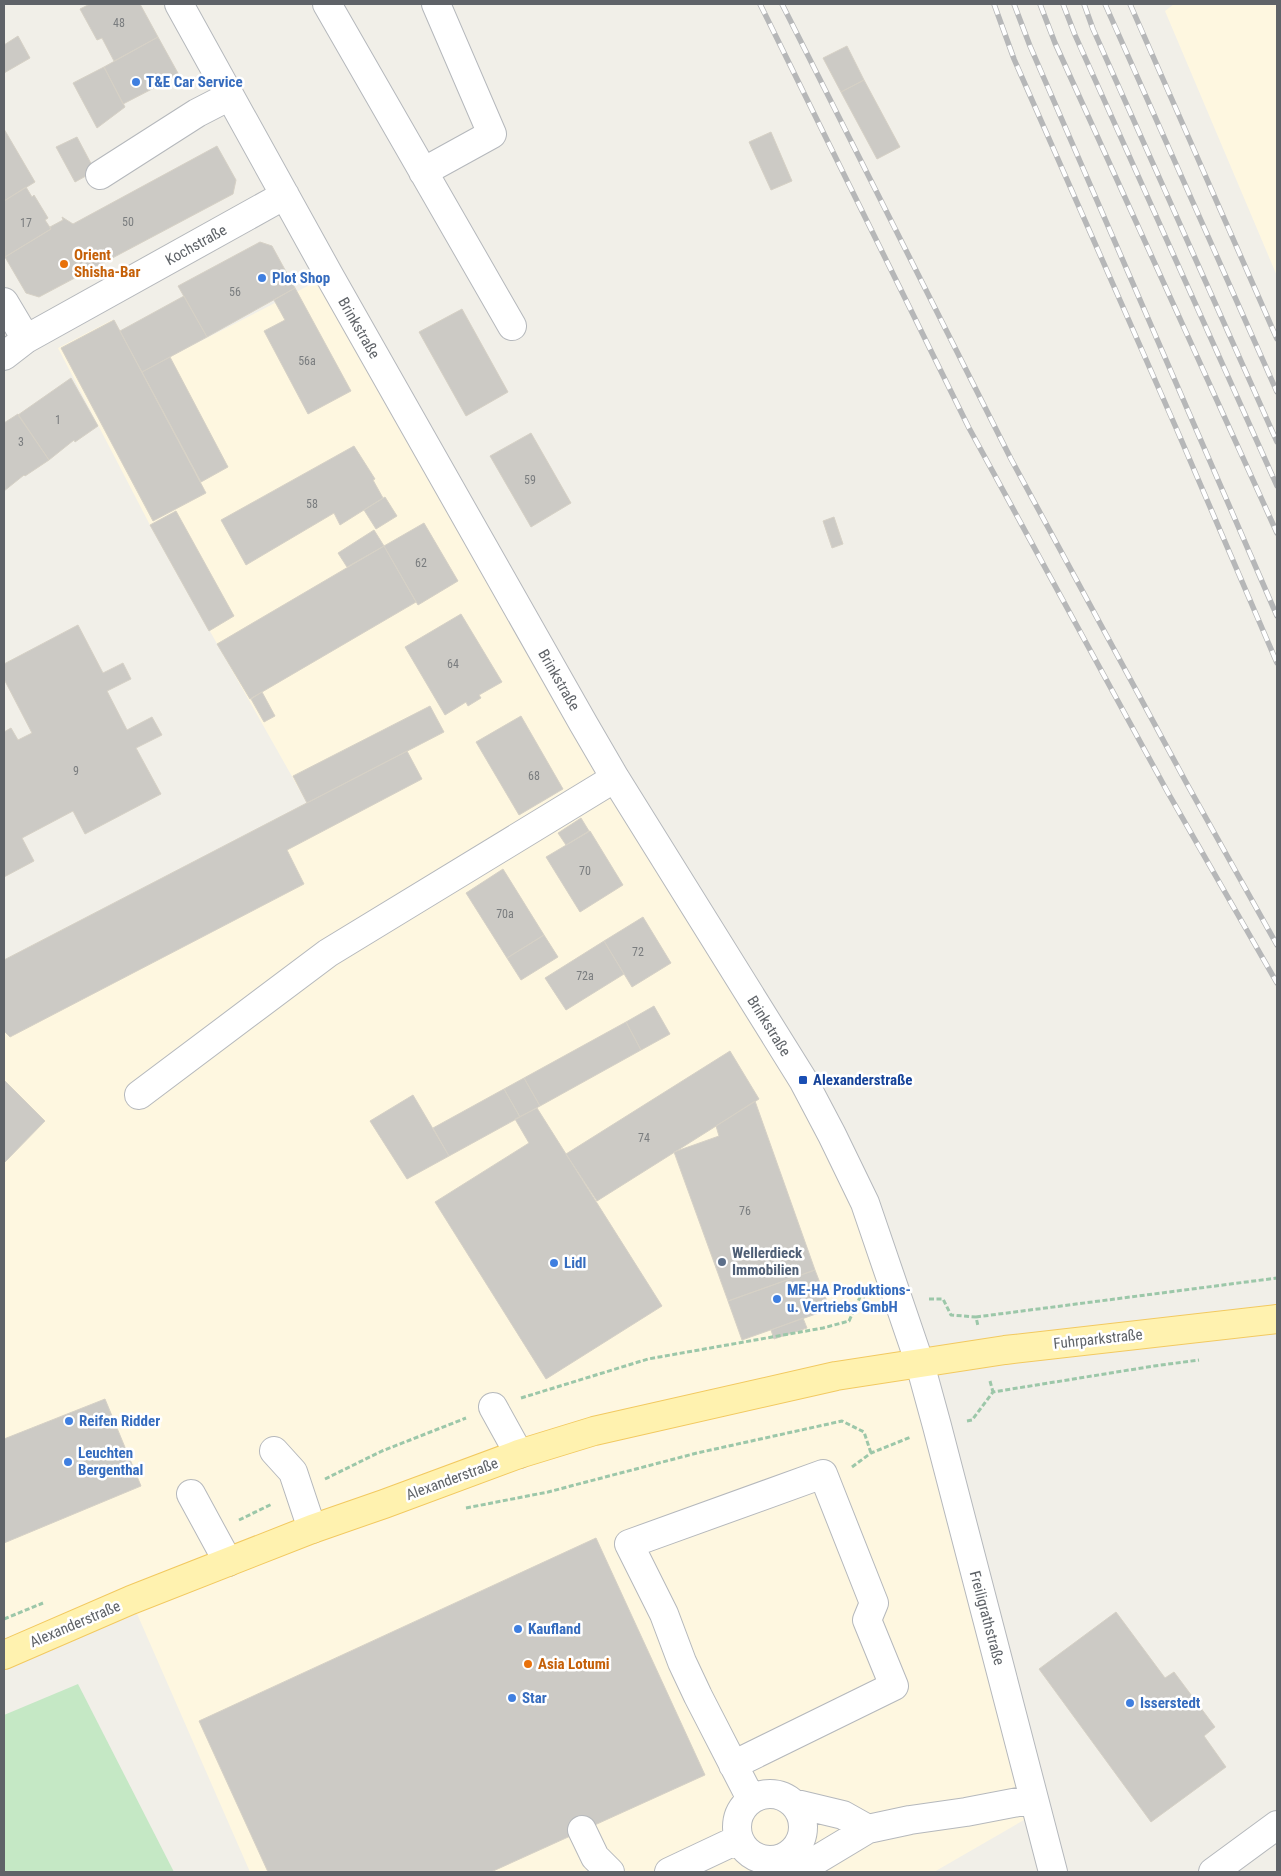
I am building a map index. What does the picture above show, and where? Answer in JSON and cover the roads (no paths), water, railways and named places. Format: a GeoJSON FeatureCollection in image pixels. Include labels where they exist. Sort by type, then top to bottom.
{"type":"FeatureCollection","features":[{"type":"Feature","properties":{"kind":"main road","name":"Fuhrparkstraße"},"geometry":{"type":"LineString","coordinates":[[920,1364],[1005,1350],[1277,1319]]}},
{"type":"Feature","properties":{"kind":"main road","name":"Alexanderstraße"},"geometry":{"type":"LineString","coordinates":[[4,1655],[131,1600],[312,1529],[519,1454],[594,1431],[836,1376],[920,1364]]}},
{"type":"Feature","properties":{"kind":"street","name":"Brinkstraße"},"geometry":{"type":"LineString","coordinates":[[179,4],[615,778],[803,1080],[865,1204],[920,1364]]}},
{"type":"Feature","properties":{"kind":"street"},"geometry":{"type":"LineString","coordinates":[[327,4],[512,326]]}},
{"type":"Feature","properties":{"kind":"street"},"geometry":{"type":"LineString","coordinates":[[424,172],[492,134],[436,4]]}},
{"type":"Feature","properties":{"kind":"street"},"geometry":{"type":"LineString","coordinates":[[100,175],[197,112],[230,96]]}},
{"type":"Feature","properties":{"kind":"street","name":"Kochstraße"},"geometry":{"type":"LineString","coordinates":[[4,356],[26,340],[285,195]]}},
{"type":"Feature","properties":{"kind":"street"},"geometry":{"type":"LineString","coordinates":[[4,302],[26,340]]}},
{"type":"Feature","properties":{"kind":"street"},"geometry":{"type":"LineString","coordinates":[[139,1095],[328,953],[615,778]]}},
{"type":"Feature","properties":{"kind":"street","name":"Freiligrathstraße"},"geometry":{"type":"LineString","coordinates":[[920,1364],[1053,1872]]}},
{"type":"Feature","properties":{"kind":"street"},"geometry":{"type":"LineString","coordinates":[[493,1407],[519,1454]]}},
{"type":"Feature","properties":{"kind":"street"},"geometry":{"type":"LineString","coordinates":[[274,1452],[292,1472],[312,1529]]}},
{"type":"Feature","properties":{"kind":"street"},"geometry":{"type":"LineString","coordinates":[[733,1766],[894,1686],[866,1620],[874,1603],[823,1474],[629,1544],[664,1614],[682,1662],[733,1766],[751,1800]]}},
{"type":"Feature","properties":{"kind":"street"},"geometry":{"type":"LineString","coordinates":[[191,1494],[228,1562]]}},
{"type":"Feature","properties":{"kind":"street"},"geometry":{"type":"LineString","coordinates":[[797,1863],[798,1844],[802,1834],[803,1823],[800,1812],[784,1796],[762,1795],[751,1800],[743,1807],[738,1818],[737,1829],[739,1838],[758,1865],[782,1857],[797,1863],[868,1829],[1034,1799]]}},
{"type":"Feature","properties":{"kind":"street"},"geometry":{"type":"LineString","coordinates":[[793,1803],[843,1815],[868,1829]]}},
{"type":"Feature","properties":{"kind":"street"},"geometry":{"type":"LineString","coordinates":[[1213,1872],[1277,1825]]}},
{"type":"Feature","properties":{"kind":"street"},"geometry":{"type":"LineString","coordinates":[[582,1830],[595,1857],[610,1872]]}},
{"type":"Feature","properties":{"kind":"street"},"geometry":{"type":"LineString","coordinates":[[669,1872],[739,1838]]}},
{"type":"Feature","properties":{"kind":"railway"},"geometry":{"type":"LineString","coordinates":[[760,4],[969,428],[1167,791],[1277,983]]}},
{"type":"Feature","properties":{"kind":"railway"},"geometry":{"type":"LineString","coordinates":[[782,4],[1011,459],[1187,784],[1277,945]]}},
{"type":"Feature","properties":{"kind":"railway"},"geometry":{"type":"LineString","coordinates":[[994,4],[1014,59],[1277,663]]}},
{"type":"Feature","properties":{"kind":"railway"},"geometry":{"type":"LineString","coordinates":[[1014,4],[1030,46],[1277,616]]}},
{"type":"Feature","properties":{"kind":"railway"},"geometry":{"type":"LineString","coordinates":[[1040,4],[1055,43],[1277,533]]}},
{"type":"Feature","properties":{"kind":"railway"},"geometry":{"type":"LineString","coordinates":[[1063,4],[1075,35],[1277,486]]}},
{"type":"Feature","properties":{"kind":"railway"},"geometry":{"type":"LineString","coordinates":[[1084,4],[1093,29],[1277,442]]}},
{"type":"Feature","properties":{"kind":"railway"},"geometry":{"type":"LineString","coordinates":[[1105,4],[1277,392]]}},
{"type":"Feature","properties":{"kind":"railway"},"geometry":{"type":"LineString","coordinates":[[1130,4],[1277,339]]}},
{"type":"Feature","properties":{"kind":"place","name":"T&E Car Service"},"geometry":{"type":"Point","coordinates":[136,82]}},
{"type":"Feature","properties":{"kind":"place","name":"Orient Shisha-Bar"},"geometry":{"type":"Point","coordinates":[64,264]}},
{"type":"Feature","properties":{"kind":"place","name":"Plot Shop"},"geometry":{"type":"Point","coordinates":[262,278]}},
{"type":"Feature","properties":{"kind":"place","name":"Alexanderstraße"},"geometry":{"type":"Point","coordinates":[803,1080]}},
{"type":"Feature","properties":{"kind":"place","name":"Wellerdieck Immobilien"},"geometry":{"type":"Point","coordinates":[722,1262]}},
{"type":"Feature","properties":{"kind":"place","name":"Lidl"},"geometry":{"type":"Point","coordinates":[554,1263]}},
{"type":"Feature","properties":{"kind":"place","name":"ME-HA Produktions- u. Vertriebs GmbH"},"geometry":{"type":"Point","coordinates":[777,1299]}},
{"type":"Feature","properties":{"kind":"place","name":"Reifen Ridder"},"geometry":{"type":"Point","coordinates":[69,1421]}},
{"type":"Feature","properties":{"kind":"place","name":"Leuchten Bergenthal"},"geometry":{"type":"Point","coordinates":[68,1462]}},
{"type":"Feature","properties":{"kind":"place","name":"Kaufland"},"geometry":{"type":"Point","coordinates":[518,1629]}},
{"type":"Feature","properties":{"kind":"place","name":"Asia Lotumi"},"geometry":{"type":"Point","coordinates":[528,1664]}},
{"type":"Feature","properties":{"kind":"place","name":"Star"},"geometry":{"type":"Point","coordinates":[512,1698]}},
{"type":"Feature","properties":{"kind":"place","name":"Isserstedt"},"geometry":{"type":"Point","coordinates":[1130,1703]}}]}
